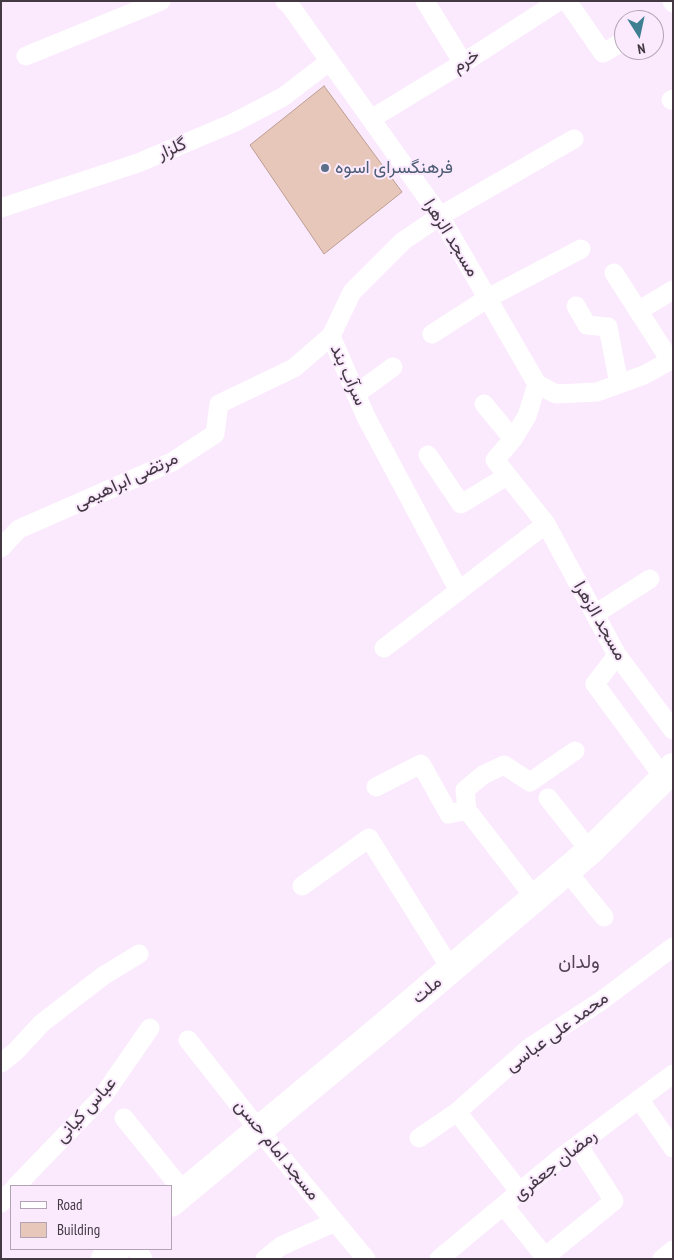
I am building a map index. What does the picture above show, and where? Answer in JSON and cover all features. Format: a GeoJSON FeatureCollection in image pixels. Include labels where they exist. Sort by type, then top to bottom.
{"type":"FeatureCollection","features":[{"type":"Feature","properties":{"kind":"street"},"geometry":{"type":"LineString","coordinates":[[26,56],[153,6],[161,1]]}},
{"type":"Feature","properties":{"kind":"street","name":"مسجد الزهرا"},"geometry":{"type":"LineString","coordinates":[[285,1],[440,216],[537,384],[527,416],[513,439],[494,460],[546,524],[617,655],[673,730]]}},
{"type":"Feature","properties":{"kind":"street"},"geometry":{"type":"LineString","coordinates":[[425,1],[463,63]]}},
{"type":"Feature","properties":{"kind":"street","name":"خرم"},"geometry":{"type":"LineString","coordinates":[[371,119],[559,1]]}},
{"type":"Feature","properties":{"kind":"street"},"geometry":{"type":"LineString","coordinates":[[567,1],[603,53],[614,46]]}},
{"type":"Feature","properties":{"kind":"street","name":"گلزار"},"geometry":{"type":"LineString","coordinates":[[1,208],[138,163],[233,123],[283,97],[330,61]]}},
{"type":"Feature","properties":{"kind":"street","name":"سرآب بند"},"geometry":{"type":"LineString","coordinates":[[459,591],[366,416],[331,336],[352,292],[403,241],[440,216],[574,139]]}},
{"type":"Feature","properties":{"kind":"street"},"geometry":{"type":"LineString","coordinates":[[432,334],[488,298],[581,249]]}},
{"type":"Feature","properties":{"kind":"street"},"geometry":{"type":"LineString","coordinates":[[537,384],[556,394],[596,392],[644,375],[672,359],[614,273]]}},
{"type":"Feature","properties":{"kind":"street"},"geometry":{"type":"LineString","coordinates":[[638,310],[673,290]]}},
{"type":"Feature","properties":{"kind":"street"},"geometry":{"type":"LineString","coordinates":[[576,306],[587,325],[608,327],[619,384]]}},
{"type":"Feature","properties":{"kind":"street","name":"مرتضی ابراهیمی"},"geometry":{"type":"LineString","coordinates":[[1,548],[19,529],[172,462],[215,434],[219,404],[294,368],[331,336]]}},
{"type":"Feature","properties":{"kind":"street"},"geometry":{"type":"LineString","coordinates":[[356,394],[392,368]]}},
{"type":"Feature","properties":{"kind":"street"},"geometry":{"type":"LineString","coordinates":[[484,404],[513,439]]}},
{"type":"Feature","properties":{"kind":"street"},"geometry":{"type":"LineString","coordinates":[[428,455],[461,504],[508,476]]}},
{"type":"Feature","properties":{"kind":"street"},"geometry":{"type":"LineString","coordinates":[[384,648],[546,524]]}},
{"type":"Feature","properties":{"kind":"street"},"geometry":{"type":"LineString","coordinates":[[595,614],[650,579]]}},
{"type":"Feature","properties":{"kind":"street"},"geometry":{"type":"LineString","coordinates":[[617,655],[595,684],[668,772]]}},
{"type":"Feature","properties":{"kind":"street"},"geometry":{"type":"LineString","coordinates":[[535,898],[467,810],[465,790],[484,775],[504,765],[530,782],[574,751]]}},
{"type":"Feature","properties":{"kind":"street"},"geometry":{"type":"LineString","coordinates":[[376,787],[421,764],[449,814],[467,810]]}},
{"type":"Feature","properties":{"kind":"street","name":"ملت"},"geometry":{"type":"LineString","coordinates":[[178,1198],[567,871],[590,851],[668,772]]}},
{"type":"Feature","properties":{"kind":"street"},"geometry":{"type":"LineString","coordinates":[[548,798],[590,851]]}},
{"type":"Feature","properties":{"kind":"street"},"geometry":{"type":"LineString","coordinates":[[302,886],[370,838],[451,969]]}},
{"type":"Feature","properties":{"kind":"street"},"geometry":{"type":"LineString","coordinates":[[567,871],[604,917]]}},
{"type":"Feature","properties":{"kind":"street","name":"محمد علی عباسی"},"geometry":{"type":"LineString","coordinates":[[419,1138],[456,1112],[529,1048],[601,1001],[673,947]]}},
{"type":"Feature","properties":{"kind":"street"},"geometry":{"type":"LineString","coordinates":[[1,1064],[42,1023],[103,976],[139,954]]}},
{"type":"Feature","properties":{"kind":"street","name":"عباس کیانی"},"geometry":{"type":"LineString","coordinates":[[17,1185],[103,1096],[150,1028]]}},
{"type":"Feature","properties":{"kind":"street","name":"مسجد امام حسن"},"geometry":{"type":"LineString","coordinates":[[188,1040],[366,1259]]}},
{"type":"Feature","properties":{"kind":"street","name":"رمضان جعفری"},"geometry":{"type":"LineString","coordinates":[[439,1259],[578,1144],[673,1074]]}},
{"type":"Feature","properties":{"kind":"street"},"geometry":{"type":"LineString","coordinates":[[639,1099],[673,1148]]}},
{"type":"Feature","properties":{"kind":"street"},"geometry":{"type":"LineString","coordinates":[[456,1112],[520,1192]]}},
{"type":"Feature","properties":{"kind":"street"},"geometry":{"type":"LineString","coordinates":[[124,1118],[169,1185]]}},
{"type":"Feature","properties":{"kind":"street"},"geometry":{"type":"LineString","coordinates":[[504,1206],[545,1258],[614,1201],[578,1144]]}},
{"type":"Feature","properties":{"kind":"street"},"geometry":{"type":"LineString","coordinates":[[1,1203],[10,1193]]}},
{"type":"Feature","properties":{"kind":"street"},"geometry":{"type":"LineString","coordinates":[[265,1259],[281,1246],[335,1222]]}},
{"type":"Feature","properties":{"kind":"street"},"geometry":{"type":"LineString","coordinates":[[104,1259],[116,1250]]}},
{"type":"Feature","properties":{"kind":"street"},"geometry":{"type":"LineString","coordinates":[[662,1259],[673,1250]]}},
{"type":"Feature","properties":{"kind":"building","name":"فرهنگسرای اسوه"},"geometry":{"type":"Polygon","coordinates":[[[324,86],[402,192],[324,254],[250,145],[324,86]]]}},
{"type":"Feature","properties":{"kind":"place","name":"فرهنگسرای اسوه"},"geometry":{"type":"Point","coordinates":[325,168]}},
{"type":"Feature","properties":{"kind":"district","name":"ولدان"},"geometry":{"type":"Point","coordinates":[579,963]}}]}
